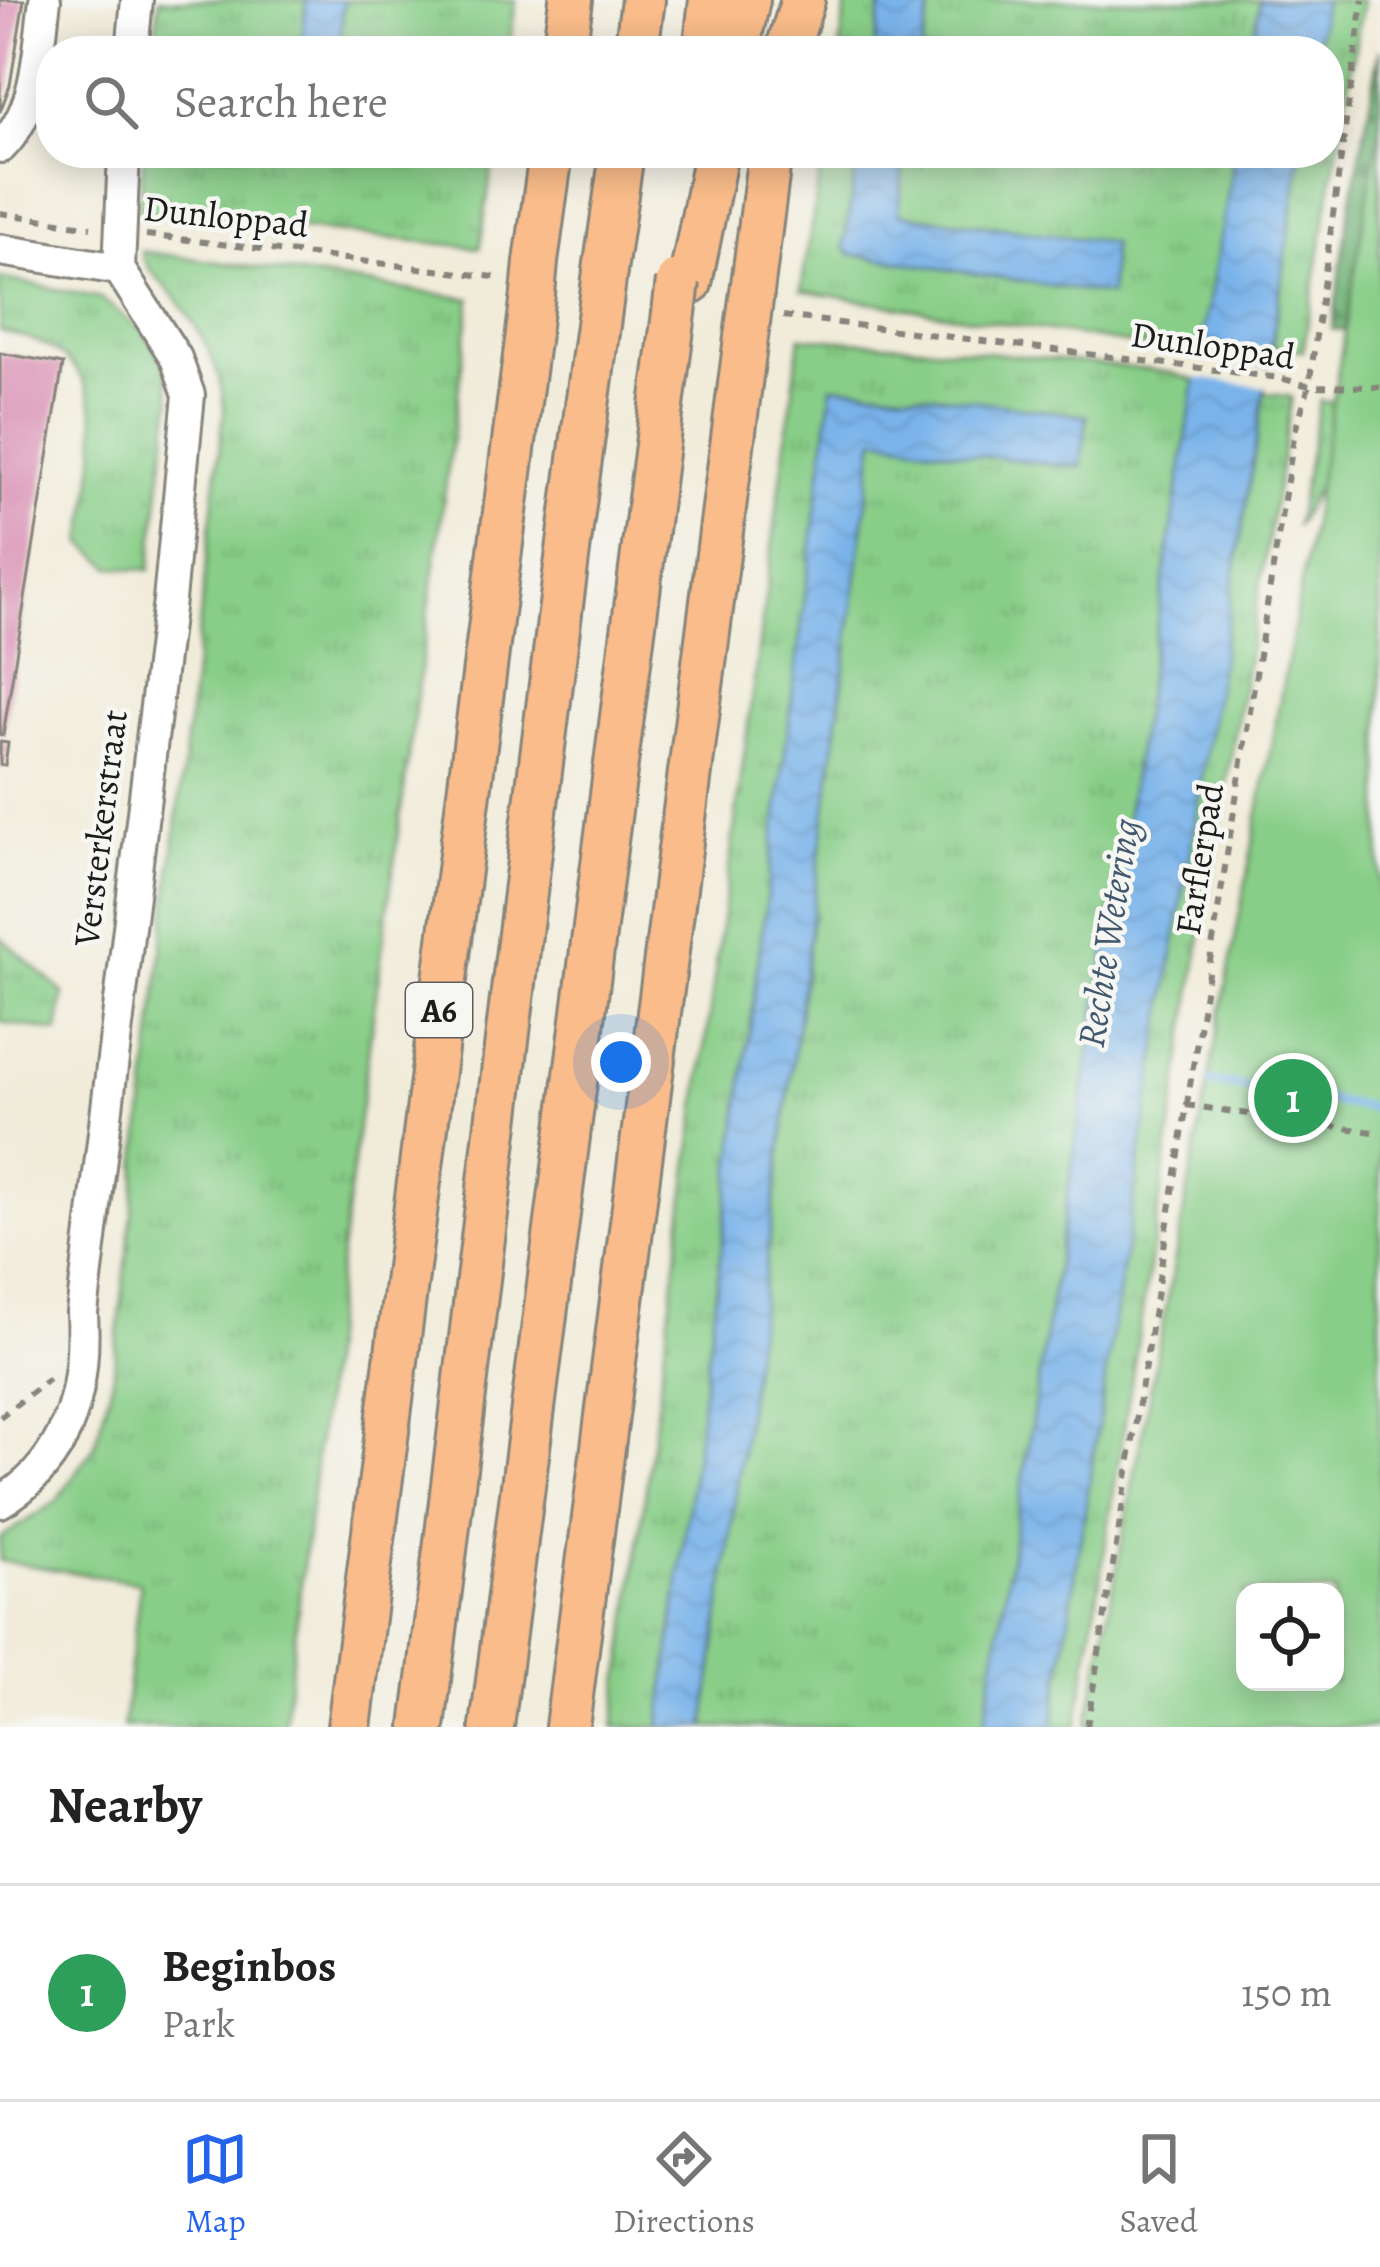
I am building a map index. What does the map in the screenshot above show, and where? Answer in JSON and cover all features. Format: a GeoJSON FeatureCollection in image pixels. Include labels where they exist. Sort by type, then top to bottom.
{"type":"FeatureCollection","features":[{"type":"Feature","properties":{"kind":"highway"},"geometry":{"type":"LineString","coordinates":[[565,36],[568,0]]}},
{"type":"Feature","properties":{"kind":"highway"},"geometry":{"type":"LineString","coordinates":[[638,36],[643,0]]}},
{"type":"Feature","properties":{"kind":"highway"},"geometry":{"type":"LineString","coordinates":[[707,36],[711,0]]}},
{"type":"Feature","properties":{"kind":"highway"},"geometry":{"type":"LineString","coordinates":[[740,36],[748,0]]}},
{"type":"Feature","properties":{"kind":"highway"},"geometry":{"type":"LineString","coordinates":[[785,36],[789,0]]}},
{"type":"Feature","properties":{"kind":"highway"},"geometry":{"type":"LineString","coordinates":[[790,36],[803,0]]}},
{"type":"Feature","properties":{"kind":"highway","name":"A6"},"geometry":{"type":"LineString","coordinates":[[349,1727],[548,168]]}},
{"type":"Feature","properties":{"kind":"highway","name":"A6"},"geometry":{"type":"LineString","coordinates":[[423,1727],[500,1121],[545,711],[620,168]]}},
{"type":"Feature","properties":{"kind":"highway"},"geometry":{"type":"LineString","coordinates":[[492,1727],[681,298],[692,168]]}},
{"type":"Feature","properties":{"kind":"highway"},"geometry":{"type":"LineString","coordinates":[[681,298],[712,168]]}},
{"type":"Feature","properties":{"kind":"highway"},"geometry":{"type":"LineString","coordinates":[[567,1727],[768,168]]}},
{"type":"Feature","properties":{"kind":"street"},"geometry":{"type":"LineString","coordinates":[[40,36],[45,0]]}},
{"type":"Feature","properties":{"kind":"street"},"geometry":{"type":"LineString","coordinates":[[134,36],[136,0]]}},
{"type":"Feature","properties":{"kind":"street"},"geometry":{"type":"LineString","coordinates":[[1,147],[29,105],[36,59]]}},
{"type":"Feature","properties":{"kind":"street"},"geometry":{"type":"LineString","coordinates":[[0,250],[119,269],[123,168]]}},
{"type":"Feature","properties":{"kind":"street","name":"Versterkerstraat"},"geometry":{"type":"LineString","coordinates":[[0,1502],[44,1464],[70,1422],[80,1390],[82,1313],[187,418],[184,375],[119,269]]}},
{"type":"Feature","properties":{"kind":"path","name":"Farflerpad"},"geometry":{"type":"LineString","coordinates":[[1344,140],[1364,0]]}},
{"type":"Feature","properties":{"kind":"path","name":"Farflerpad"},"geometry":{"type":"LineString","coordinates":[[1087,1727],[1295,431],[1309,386],[1340,168]]}},
{"type":"Feature","properties":{"kind":"path","name":"Dunloppad"},"geometry":{"type":"LineString","coordinates":[[0,213],[121,232],[325,254]]}},
{"type":"Feature","properties":{"kind":"path","name":"Dunloppad"},"geometry":{"type":"LineString","coordinates":[[1038,350],[1280,378],[1309,386],[1380,387]]}},
{"type":"Feature","properties":{"kind":"path"},"geometry":{"type":"LineString","coordinates":[[1186,1105],[1380,1133]]}},
{"type":"Feature","properties":{"kind":"green space"},"geometry":{"type":"Polygon","coordinates":[[[159,0],[306,0],[303,36],[155,36],[159,0]]]}},
{"type":"Feature","properties":{"kind":"green space"},"geometry":{"type":"Polygon","coordinates":[[[344,0],[516,0],[511,36],[340,36],[344,0]]]}},
{"type":"Feature","properties":{"kind":"green space"},"geometry":{"type":"Polygon","coordinates":[[[847,0],[882,0],[876,36],[841,36],[847,0]]]}},
{"type":"Feature","properties":{"kind":"green space"},"geometry":{"type":"Polygon","coordinates":[[[932,0],[1260,0],[1254,36],[924,36],[932,0]]]}},
{"type":"Feature","properties":{"kind":"green space"},"geometry":{"type":"Polygon","coordinates":[[[1324,0],[1363,0],[1344,111],[1344,36],[1318,36],[1324,0]]]}},
{"type":"Feature","properties":{"kind":"green space"},"geometry":{"type":"Polygon","coordinates":[[[1380,49],[1380,335],[1332,329],[1380,49]]]}},
{"type":"Feature","properties":{"kind":"green space"},"geometry":{"type":"Polygon","coordinates":[[[1380,126],[1380,1727],[1087,1727],[1298,603],[1380,126]]]}},
{"type":"Feature","properties":{"kind":"green space"},"geometry":{"type":"Polygon","coordinates":[[[143,168],[492,168],[480,248],[139,211],[143,168]]]}},
{"type":"Feature","properties":{"kind":"green space"},"geometry":{"type":"Polygon","coordinates":[[[821,168],[856,168],[844,246],[1109,295],[1112,243],[898,214],[903,168],[1232,168],[1200,355],[801,291],[821,168]]]}},
{"type":"Feature","properties":{"kind":"green space"},"geometry":{"type":"Polygon","coordinates":[[[1299,168],[1334,168],[1303,351],[1272,347],[1299,168]]]}},
{"type":"Feature","properties":{"kind":"green space"},"geometry":{"type":"Polygon","coordinates":[[[141,251],[471,299],[337,1281],[284,1727],[123,1727],[140,1583],[0,1561],[0,1538],[56,1502],[94,1447],[113,1378],[224,410],[219,379],[202,336],[141,251]]]}},
{"type":"Feature","properties":{"kind":"green space"},"geometry":{"type":"Polygon","coordinates":[[[0,278],[100,298],[143,331],[166,368],[171,400],[150,570],[111,567],[83,543],[96,440],[93,410],[84,383],[67,360],[40,343],[0,331],[0,278]]]}},
{"type":"Feature","properties":{"kind":"green space"},"geometry":{"type":"Polygon","coordinates":[[[800,337],[1170,372],[1195,381],[984,1727],[705,1727],[875,437],[966,454],[1080,467],[1087,417],[833,386],[660,1727],[614,1727],[800,337]]]}},
{"type":"Feature","properties":{"kind":"green space"},"geometry":{"type":"Polygon","coordinates":[[[1264,393],[1292,397],[1207,899],[1077,1727],[1053,1727],[1114,1313],[1264,393]]]}},
{"type":"Feature","properties":{"kind":"green space"},"geometry":{"type":"Polygon","coordinates":[[[1320,401],[1364,406],[1295,527],[1320,401]]]}},
{"type":"Feature","properties":{"kind":"green space"},"geometry":{"type":"Polygon","coordinates":[[[0,937],[64,993],[58,1032],[0,1022],[0,937]]]}},
{"type":"Feature","properties":{"kind":"water"},"geometry":{"type":"Polygon","coordinates":[[[306,0],[344,0],[340,36],[303,36],[306,0]]]}},
{"type":"Feature","properties":{"kind":"water"},"geometry":{"type":"Polygon","coordinates":[[[882,0],[932,0],[924,36],[876,36],[882,0]]]}},
{"type":"Feature","properties":{"kind":"water"},"geometry":{"type":"Polygon","coordinates":[[[1260,0],[1324,0],[1318,36],[1254,36],[1260,0]]]}},
{"type":"Feature","properties":{"kind":"water"},"geometry":{"type":"Polygon","coordinates":[[[856,168],[903,168],[899,214],[1112,243],[1110,295],[850,254],[844,247],[856,168]]]}},
{"type":"Feature","properties":{"kind":"water"},"geometry":{"type":"Polygon","coordinates":[[[1232,168],[1299,168],[1053,1727],[984,1727],[1232,168]]]}},
{"type":"Feature","properties":{"kind":"water"},"geometry":{"type":"Polygon","coordinates":[[[832,386],[1087,416],[1081,467],[875,438],[705,1727],[660,1727],[832,386]]]}},
{"type":"Feature","properties":{"kind":"pier"},"geometry":{"type":"Polygon","coordinates":[[[1194,357],[1275,368],[1271,388],[1189,377],[1194,357]]]}},
{"type":"Feature","properties":{"kind":"building"},"geometry":{"type":"Polygon","coordinates":[[[0,0],[24,0],[10,85],[0,112],[0,0]]]}},
{"type":"Feature","properties":{"kind":"building"},"geometry":{"type":"Polygon","coordinates":[[[0,353],[63,364],[3,735],[0,735],[0,353]]]}},
{"type":"Feature","properties":{"kind":"building"},"geometry":{"type":"Polygon","coordinates":[[[0,742],[8,743],[5,765],[0,765],[0,742]]]}},
{"type":"Feature","properties":{"kind":"waterway"},"geometry":{"type":"LineString","coordinates":[[1211,1082],[1380,1109]]}},
{"type":"Feature","properties":{"kind":"place","name":"Beginbos"},"geometry":{"type":"Point","coordinates":[1293,1098]}},
{"type":"Feature","properties":{"kind":"water label","name":"Rechte Wetering"},"geometry":{"type":"Point","coordinates":[1108,933]}}]}
